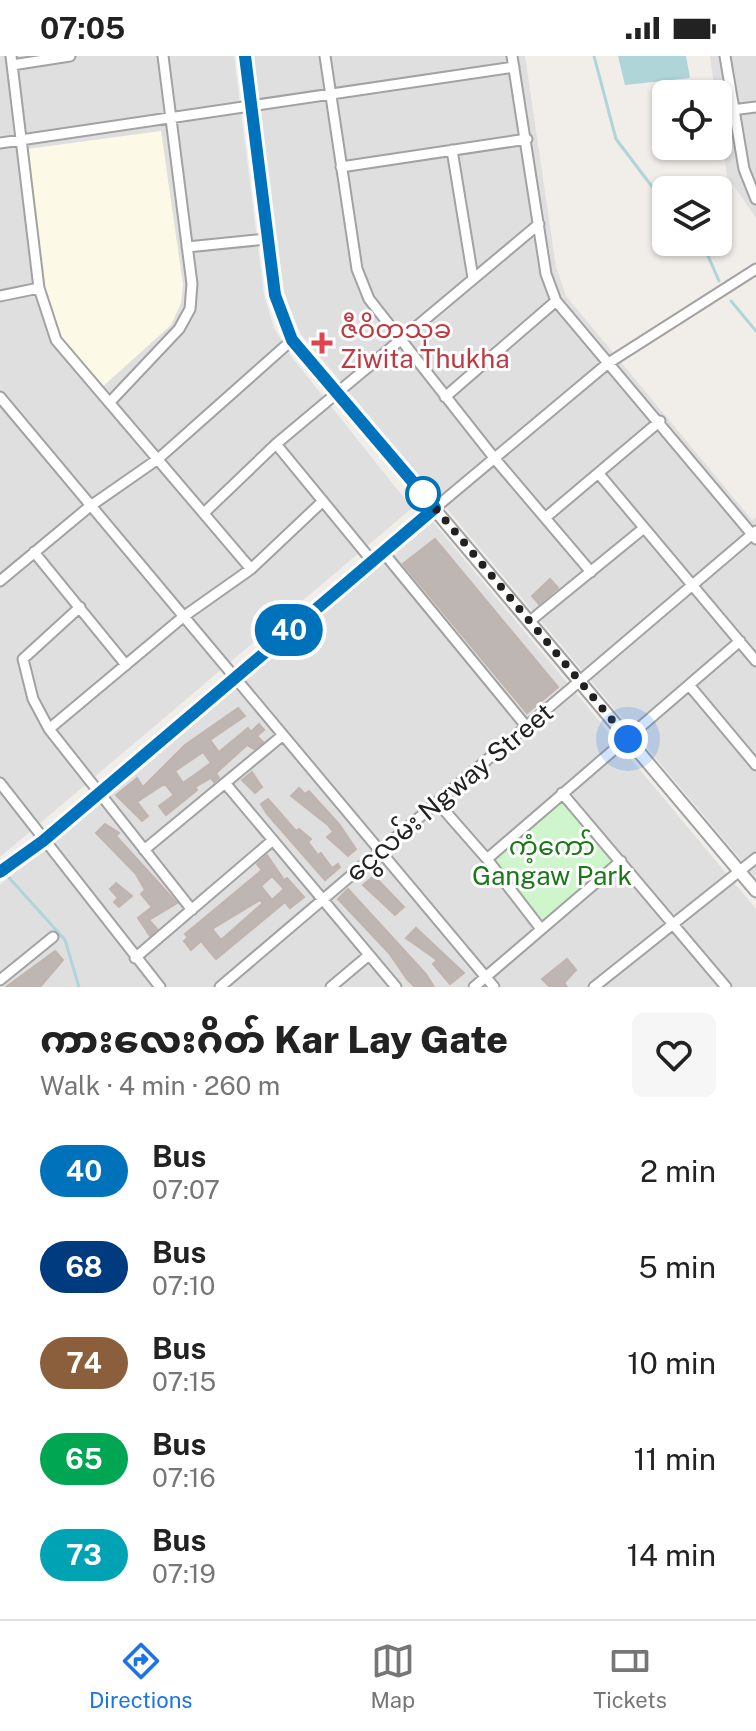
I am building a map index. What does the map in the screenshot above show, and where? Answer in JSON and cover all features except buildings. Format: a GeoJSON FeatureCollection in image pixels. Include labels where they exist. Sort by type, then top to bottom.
{"type":"FeatureCollection","features":[{"type":"Feature","properties":{"kind":"street"},"geometry":{"type":"LineString","coordinates":[[70,56],[11,60],[39,288],[56,340],[251,569]]}},
{"type":"Feature","properties":{"kind":"street"},"geometry":{"type":"LineString","coordinates":[[110,402],[179,329],[190,309],[187,247],[163,56]]}},
{"type":"Feature","properties":{"kind":"street"},"geometry":{"type":"LineString","coordinates":[[245,56],[275,295],[292,340],[756,891]]}},
{"type":"Feature","properties":{"kind":"street"},"geometry":{"type":"LineString","coordinates":[[325,56],[357,269],[369,299],[495,459],[591,572]]}},
{"type":"Feature","properties":{"kind":"street"},"geometry":{"type":"LineString","coordinates":[[512,56],[546,274],[556,301],[755,535]]}},
{"type":"Feature","properties":{"kind":"street"},"geometry":{"type":"LineString","coordinates":[[725,56],[728,80]]}},
{"type":"Feature","properties":{"kind":"street"},"geometry":{"type":"LineString","coordinates":[[0,143],[514,67]]}},
{"type":"Feature","properties":{"kind":"street"},"geometry":{"type":"LineString","coordinates":[[756,107],[732,110],[744,169],[756,199]]}},
{"type":"Feature","properties":{"kind":"street"},"geometry":{"type":"LineString","coordinates":[[341,167],[527,139]]}},
{"type":"Feature","properties":{"kind":"street"},"geometry":{"type":"LineString","coordinates":[[452,150],[473,278]]}},
{"type":"Feature","properties":{"kind":"street"},"geometry":{"type":"LineString","coordinates":[[204,513],[276,444],[539,224]]}},
{"type":"Feature","properties":{"kind":"street"},"geometry":{"type":"LineString","coordinates":[[187,247],[267,239]]}},
{"type":"Feature","properties":{"kind":"street"},"geometry":{"type":"LineString","coordinates":[[4,869],[43,841],[97,792],[607,364],[756,269]]}},
{"type":"Feature","properties":{"kind":"street"},"geometry":{"type":"LineString","coordinates":[[0,296],[39,288]]}},
{"type":"Feature","properties":{"kind":"street"},"geometry":{"type":"LineString","coordinates":[[445,397],[556,301]]}},
{"type":"Feature","properties":{"kind":"street"},"geometry":{"type":"LineString","coordinates":[[0,581],[89,507],[158,459],[292,340]]}},
{"type":"Feature","properties":{"kind":"street"},"geometry":{"type":"LineString","coordinates":[[0,397],[494,987]]}},
{"type":"Feature","properties":{"kind":"street"},"geometry":{"type":"LineString","coordinates":[[545,518],[660,421]]}},
{"type":"Feature","properties":{"kind":"street"},"geometry":{"type":"LineString","coordinates":[[276,444],[372,561]]}},
{"type":"Feature","properties":{"kind":"street"},"geometry":{"type":"LineString","coordinates":[[599,474],[756,661]]}},
{"type":"Feature","properties":{"kind":"street"},"geometry":{"type":"LineString","coordinates":[[49,729],[183,617],[251,569],[323,501]]}},
{"type":"Feature","properties":{"kind":"street"},"geometry":{"type":"LineString","coordinates":[[530,621],[644,528]]}},
{"type":"Feature","properties":{"kind":"street","name":"ငွေလမ်း Ngway Street"},"geometry":{"type":"LineString","coordinates":[[220,987],[692,585],[755,535]]}},
{"type":"Feature","properties":{"kind":"street"},"geometry":{"type":"LineString","coordinates":[[34,552],[126,665]]}},
{"type":"Feature","properties":{"kind":"street"},"geometry":{"type":"LineString","coordinates":[[383,552],[526,726]]}},
{"type":"Feature","properties":{"kind":"street"},"geometry":{"type":"LineString","coordinates":[[80,607],[23,659],[33,699],[49,729],[192,910]]}},
{"type":"Feature","properties":{"kind":"street"},"geometry":{"type":"LineString","coordinates":[[487,859],[740,641]]}},
{"type":"Feature","properties":{"kind":"street"},"geometry":{"type":"LineString","coordinates":[[689,685],[754,757]]}},
{"type":"Feature","properties":{"kind":"street"},"geometry":{"type":"LineString","coordinates":[[144,850],[283,735]]}},
{"type":"Feature","properties":{"kind":"street"},"geometry":{"type":"LineString","coordinates":[[0,783],[160,987]]}},
{"type":"Feature","properties":{"kind":"street"},"geometry":{"type":"LineString","coordinates":[[225,783],[396,987]]}},
{"type":"Feature","properties":{"kind":"street"},"geometry":{"type":"LineString","coordinates":[[562,793],[675,924],[720,985]]}},
{"type":"Feature","properties":{"kind":"street"},"geometry":{"type":"LineString","coordinates":[[437,802],[487,859],[541,929]]}},
{"type":"Feature","properties":{"kind":"street"},"geometry":{"type":"LineString","coordinates":[[135,958],[273,840]]}},
{"type":"Feature","properties":{"kind":"street"},"geometry":{"type":"LineString","coordinates":[[594,987],[756,858]]}},
{"type":"Feature","properties":{"kind":"street"},"geometry":{"type":"LineString","coordinates":[[474,987],[621,861]]}},
{"type":"Feature","properties":{"kind":"street"},"geometry":{"type":"LineString","coordinates":[[0,980],[53,937]]}},
{"type":"Feature","properties":{"kind":"street"},"geometry":{"type":"LineString","coordinates":[[331,987],[369,955]]}},
{"type":"Feature","properties":{"kind":"shaded area"},"geometry":{"type":"Polygon","coordinates":[[[0,56],[234,56],[264,295],[274,328],[291,356],[412,508],[0,857],[0,56]]]}},
{"type":"Feature","properties":{"kind":"shaded area"},"geometry":{"type":"Polygon","coordinates":[[[253,56],[525,56],[556,267],[566,296],[752,520],[756,517],[756,878],[300,333],[284,292],[253,56]]]}},
{"type":"Feature","properties":{"kind":"shaded area"},"geometry":{"type":"Polygon","coordinates":[[[710,56],[756,56],[756,218],[732,183],[732,176],[727,176],[725,160],[732,160],[732,80],[713,80],[710,56]]]}},
{"type":"Feature","properties":{"kind":"shaded area"},"geometry":{"type":"Polygon","coordinates":[[[161,131],[183,285],[181,303],[171,325],[100,389],[54,339],[43,313],[20,150],[161,131]]]}},
{"type":"Feature","properties":{"kind":"shaded area"},"geometry":{"type":"Polygon","coordinates":[[[433,522],[756,909],[756,987],[0,987],[0,885],[433,522]]]}},
{"type":"Feature","properties":{"kind":"green space","name":"ကံ့ကော် Gangaw Park"},"geometry":{"type":"Polygon","coordinates":[[[562,796],[617,861],[542,924],[488,859],[562,796]]]}},
{"type":"Feature","properties":{"kind":"water"},"geometry":{"type":"Polygon","coordinates":[[[618,56],[686,56],[690,78],[625,85],[618,56]]]}},
{"type":"Feature","properties":{"kind":"waterway"},"geometry":{"type":"LineString","coordinates":[[594,56],[616,139],[652,187]]}},
{"type":"Feature","properties":{"kind":"waterway"},"geometry":{"type":"LineString","coordinates":[[708,256],[719,281]]}},
{"type":"Feature","properties":{"kind":"waterway"},"geometry":{"type":"LineString","coordinates":[[731,301],[756,331]]}},
{"type":"Feature","properties":{"kind":"waterway"},"geometry":{"type":"LineString","coordinates":[[4,872],[65,940],[79,987]]}},
{"type":"Feature","properties":{"kind":"bus line","name":"40"},"geometry":{"type":"LineString","coordinates":[[0,872],[43,841],[435,508],[292,340],[275,295],[245,56]]}},
{"type":"Feature","properties":{"kind":"place","name":"ဇီဝိတသုခ Ziwita Thukha"},"geometry":{"type":"Point","coordinates":[322,343]}},
{"type":"Feature","properties":{"kind":"route"},"geometry":{"type":"LineString","coordinates":[[423,494],[416,485],[628,739]]}}]}
